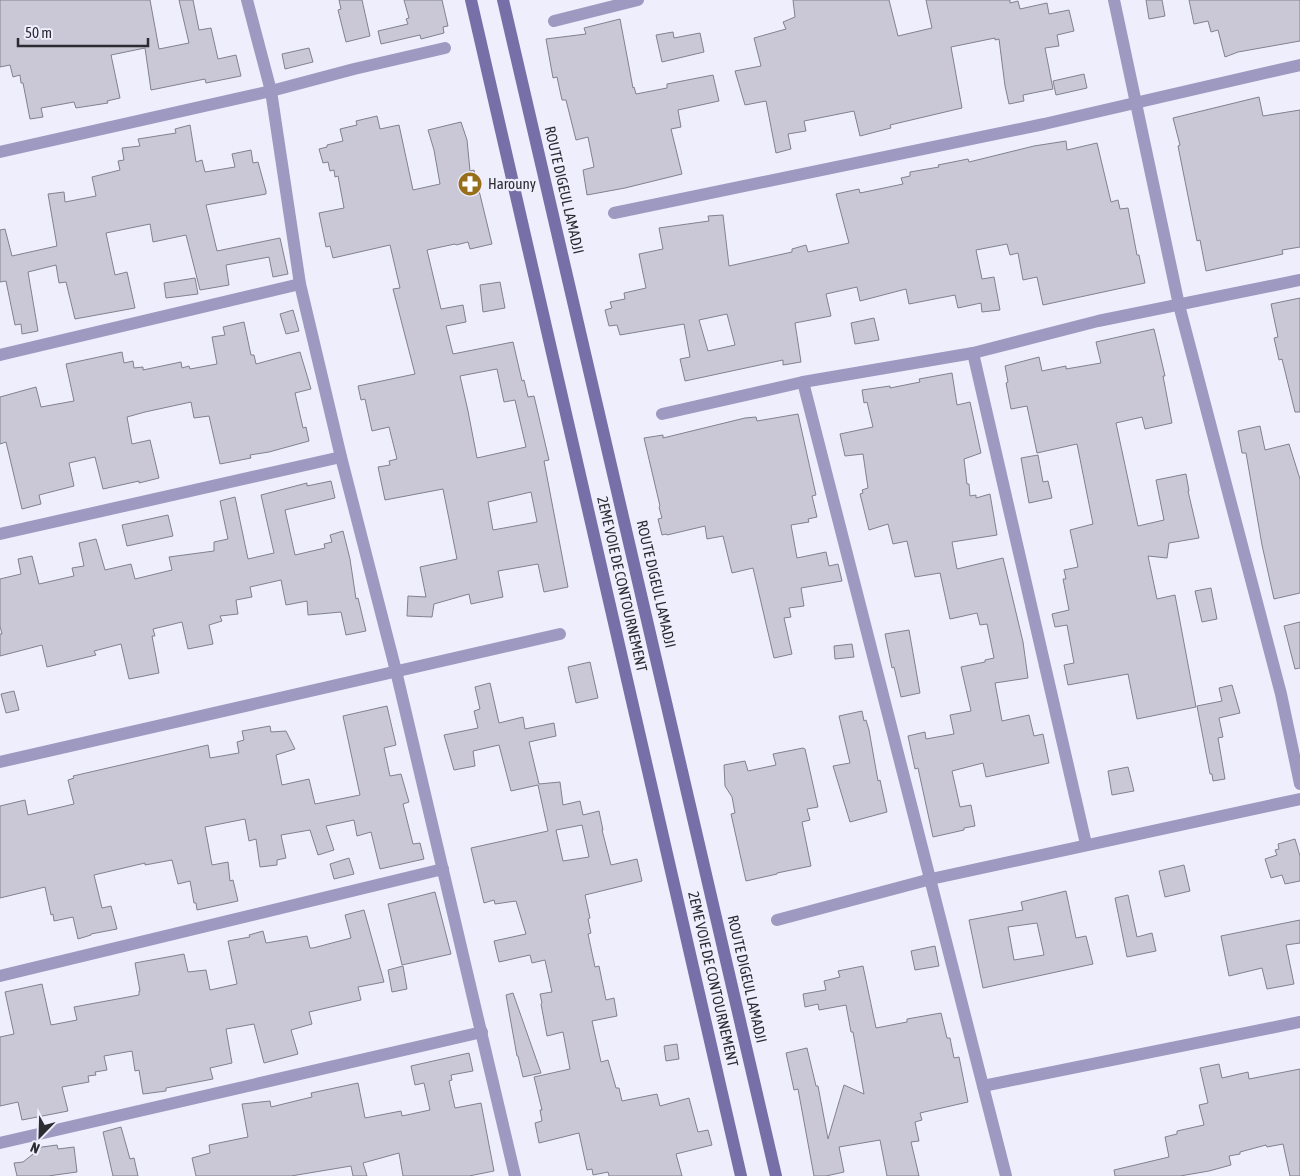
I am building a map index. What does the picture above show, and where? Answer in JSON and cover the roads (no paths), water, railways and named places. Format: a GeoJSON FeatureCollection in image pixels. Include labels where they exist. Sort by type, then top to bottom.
{"type":"FeatureCollection","features":[{"type":"Feature","properties":{"kind":"main road","name":"2EME VOIE DE CONTOURNEMENT"},"geometry":{"type":"LineString","coordinates":[[471,0],[741,1176]]}},
{"type":"Feature","properties":{"kind":"main road","name":"ROUTE DIGEUL LAMADJI"},"geometry":{"type":"LineString","coordinates":[[503,0],[776,1176]]}},
{"type":"Feature","properties":{"kind":"street"},"geometry":{"type":"LineString","coordinates":[[247,0],[270,92],[300,284],[340,457],[396,671],[444,869],[515,1176]]}},
{"type":"Feature","properties":{"kind":"street"},"geometry":{"type":"LineString","coordinates":[[554,21],[638,0]]}},
{"type":"Feature","properties":{"kind":"street"},"geometry":{"type":"LineString","coordinates":[[1114,0],[1179,305],[1281,694],[1300,784]]}},
{"type":"Feature","properties":{"kind":"street"},"geometry":{"type":"LineString","coordinates":[[0,152],[270,92],[354,69],[445,48]]}},
{"type":"Feature","properties":{"kind":"street"},"geometry":{"type":"LineString","coordinates":[[614,213],[1136,104],[1300,66]]}},
{"type":"Feature","properties":{"kind":"street"},"geometry":{"type":"LineString","coordinates":[[662,414],[803,382],[973,353],[1098,321],[1300,280]]}},
{"type":"Feature","properties":{"kind":"street"},"geometry":{"type":"LineString","coordinates":[[0,355],[300,284]]}},
{"type":"Feature","properties":{"kind":"street"},"geometry":{"type":"LineString","coordinates":[[973,353],[1086,844]]}},
{"type":"Feature","properties":{"kind":"street"},"geometry":{"type":"LineString","coordinates":[[803,382],[1006,1176]]}},
{"type":"Feature","properties":{"kind":"street"},"geometry":{"type":"LineString","coordinates":[[0,534],[340,457]]}},
{"type":"Feature","properties":{"kind":"street"},"geometry":{"type":"LineString","coordinates":[[0,762],[560,634]]}},
{"type":"Feature","properties":{"kind":"street"},"geometry":{"type":"LineString","coordinates":[[777,920],[931,879],[1300,799]]}},
{"type":"Feature","properties":{"kind":"street"},"geometry":{"type":"LineString","coordinates":[[0,976],[444,869]]}},
{"type":"Feature","properties":{"kind":"street"},"geometry":{"type":"LineString","coordinates":[[983,1086],[1300,1022]]}},
{"type":"Feature","properties":{"kind":"street"},"geometry":{"type":"LineString","coordinates":[[0,1143],[482,1032]]}},
{"type":"Feature","properties":{"kind":"place","name":"Harouny"},"geometry":{"type":"Point","coordinates":[470,184]}}]}
